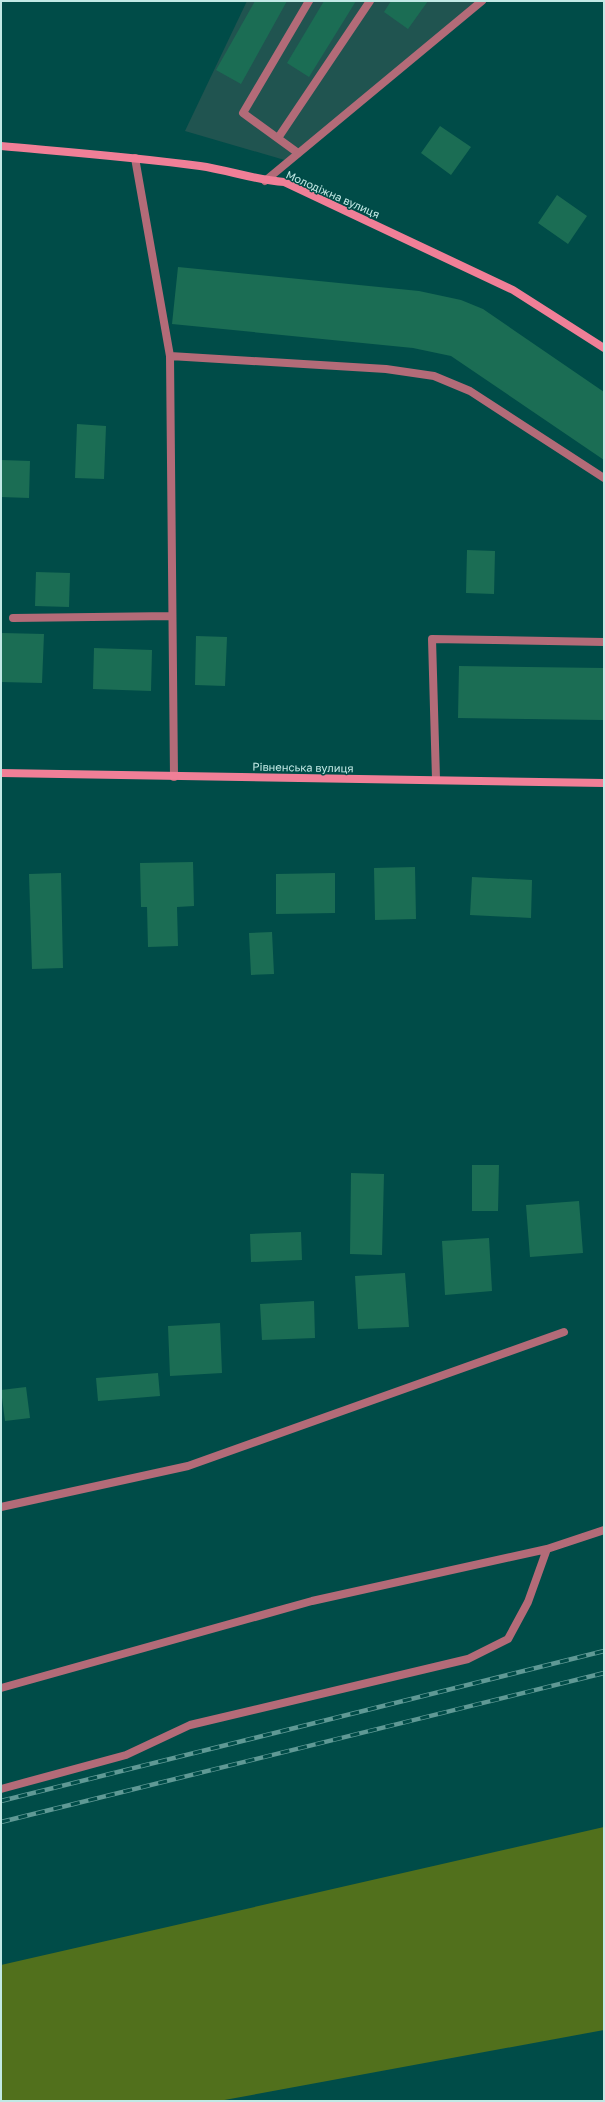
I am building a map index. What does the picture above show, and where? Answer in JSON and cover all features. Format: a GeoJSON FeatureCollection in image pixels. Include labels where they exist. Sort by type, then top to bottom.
{"type":"FeatureCollection","features":[{"type":"Feature","properties":{"kind":"street"},"geometry":{"type":"LineString","coordinates":[[298,153],[243,113],[309,1]]}},
{"type":"Feature","properties":{"kind":"street"},"geometry":{"type":"LineString","coordinates":[[278,138],[370,1]]}},
{"type":"Feature","properties":{"kind":"street"},"geometry":{"type":"LineString","coordinates":[[265,181],[482,1]]}},
{"type":"Feature","properties":{"kind":"street","name":"Молодіжна вулиця"},"geometry":{"type":"LineString","coordinates":[[1,146],[135,158],[202,166],[265,181],[284,182],[514,290],[604,348]]}},
{"type":"Feature","properties":{"kind":"street"},"geometry":{"type":"LineString","coordinates":[[135,158],[170,356],[174,777]]}},
{"type":"Feature","properties":{"kind":"street"},"geometry":{"type":"LineString","coordinates":[[170,356],[386,369],[434,376],[470,391],[604,478]]}},
{"type":"Feature","properties":{"kind":"street"},"geometry":{"type":"LineString","coordinates":[[13,618],[172,616]]}},
{"type":"Feature","properties":{"kind":"street"},"geometry":{"type":"LineString","coordinates":[[436,779],[432,639],[604,642]]}},
{"type":"Feature","properties":{"kind":"street","name":"Рівненська вулиця"},"geometry":{"type":"LineString","coordinates":[[1,773],[174,777],[436,779],[604,783]]}},
{"type":"Feature","properties":{"kind":"street"},"geometry":{"type":"LineString","coordinates":[[1,1507],[188,1466],[564,1332]]}},
{"type":"Feature","properties":{"kind":"street"},"geometry":{"type":"LineString","coordinates":[[1,1688],[312,1601],[547,1549],[604,1530]]}},
{"type":"Feature","properties":{"kind":"street"},"geometry":{"type":"LineString","coordinates":[[1,1789],[126,1755],[190,1725],[468,1659],[508,1639],[528,1602],[547,1549]]}},
{"type":"Feature","properties":{"kind":"shaded area"},"geometry":{"type":"Polygon","coordinates":[[[247,1],[482,1],[288,161],[185,131],[247,1]]]}},
{"type":"Feature","properties":{"kind":"green space"},"geometry":{"type":"Polygon","coordinates":[[[604,1827],[604,2030],[219,2101],[1,2101],[1,1965],[604,1827]]]}},
{"type":"Feature","properties":{"kind":"building"},"geometry":{"type":"Polygon","coordinates":[[[255,1],[287,1],[241,84],[216,70],[255,1]]]}},
{"type":"Feature","properties":{"kind":"building"},"geometry":{"type":"Polygon","coordinates":[[[324,1],[356,1],[309,77],[287,63],[324,1]]]}},
{"type":"Feature","properties":{"kind":"building"},"geometry":{"type":"Polygon","coordinates":[[[391,1],[428,1],[408,29],[384,12],[391,1]]]}},
{"type":"Feature","properties":{"kind":"building"},"geometry":{"type":"Polygon","coordinates":[[[440,126],[471,147],[451,175],[421,153],[440,126]]]}},
{"type":"Feature","properties":{"kind":"building"},"geometry":{"type":"Polygon","coordinates":[[[557,195],[587,216],[568,244],[538,223],[557,195]]]}},
{"type":"Feature","properties":{"kind":"building"},"geometry":{"type":"Polygon","coordinates":[[[178,267],[419,291],[461,300],[483,309],[604,392],[604,460],[451,356],[413,348],[172,324],[178,267]]]}},
{"type":"Feature","properties":{"kind":"building"},"geometry":{"type":"Polygon","coordinates":[[[77,424],[106,426],[104,479],[75,478],[77,424]]]}},
{"type":"Feature","properties":{"kind":"building"},"geometry":{"type":"Polygon","coordinates":[[[1,460],[30,461],[29,498],[1,497],[1,460]]]}},
{"type":"Feature","properties":{"kind":"building"},"geometry":{"type":"Polygon","coordinates":[[[467,550],[495,551],[494,594],[466,593],[467,550]]]}},
{"type":"Feature","properties":{"kind":"building"},"geometry":{"type":"Polygon","coordinates":[[[36,572],[70,573],[69,607],[35,606],[36,572]]]}},
{"type":"Feature","properties":{"kind":"building"},"geometry":{"type":"Polygon","coordinates":[[[2,633],[44,634],[42,683],[1,682],[2,633]]]}},
{"type":"Feature","properties":{"kind":"building"},"geometry":{"type":"Polygon","coordinates":[[[196,636],[227,637],[225,686],[195,685],[196,636]]]}},
{"type":"Feature","properties":{"kind":"building"},"geometry":{"type":"Polygon","coordinates":[[[94,648],[152,650],[151,691],[93,689],[94,648]]]}},
{"type":"Feature","properties":{"kind":"building"},"geometry":{"type":"Polygon","coordinates":[[[459,666],[604,668],[604,720],[458,718],[459,666]]]}},
{"type":"Feature","properties":{"kind":"building"},"geometry":{"type":"Polygon","coordinates":[[[193,862],[194,906],[177,907],[178,946],[148,947],[147,907],[141,907],[140,863],[193,862]]]}},
{"type":"Feature","properties":{"kind":"building"},"geometry":{"type":"Polygon","coordinates":[[[415,867],[416,919],[375,920],[374,868],[415,867]]]}},
{"type":"Feature","properties":{"kind":"building"},"geometry":{"type":"Polygon","coordinates":[[[61,873],[63,968],[32,969],[29,874],[61,873]]]}},
{"type":"Feature","properties":{"kind":"building"},"geometry":{"type":"Polygon","coordinates":[[[335,873],[335,913],[276,914],[276,874],[335,873]]]}},
{"type":"Feature","properties":{"kind":"building"},"geometry":{"type":"Polygon","coordinates":[[[472,877],[532,880],[531,918],[470,915],[472,877]]]}},
{"type":"Feature","properties":{"kind":"building"},"geometry":{"type":"Polygon","coordinates":[[[272,932],[274,974],[251,975],[249,933],[272,932]]]}},
{"type":"Feature","properties":{"kind":"building"},"geometry":{"type":"Polygon","coordinates":[[[472,1165],[499,1165],[498,1211],[472,1211],[472,1165]]]}},
{"type":"Feature","properties":{"kind":"building"},"geometry":{"type":"Polygon","coordinates":[[[351,1173],[384,1174],[382,1255],[350,1254],[351,1173]]]}},
{"type":"Feature","properties":{"kind":"building"},"geometry":{"type":"Polygon","coordinates":[[[579,1201],[583,1253],[530,1257],[526,1205],[579,1201]]]}},
{"type":"Feature","properties":{"kind":"building"},"geometry":{"type":"Polygon","coordinates":[[[301,1232],[302,1260],[251,1262],[250,1234],[301,1232]]]}},
{"type":"Feature","properties":{"kind":"building"},"geometry":{"type":"Polygon","coordinates":[[[489,1238],[492,1291],[445,1295],[442,1241],[489,1238]]]}},
{"type":"Feature","properties":{"kind":"building"},"geometry":{"type":"Polygon","coordinates":[[[405,1273],[409,1327],[358,1329],[355,1276],[405,1273]]]}},
{"type":"Feature","properties":{"kind":"building"},"geometry":{"type":"Polygon","coordinates":[[[314,1301],[315,1338],[262,1340],[260,1304],[314,1301]]]}},
{"type":"Feature","properties":{"kind":"building"},"geometry":{"type":"Polygon","coordinates":[[[220,1323],[222,1373],[170,1376],[168,1326],[220,1323]]]}},
{"type":"Feature","properties":{"kind":"building"},"geometry":{"type":"Polygon","coordinates":[[[158,1373],[160,1396],[98,1401],[96,1378],[158,1373]]]}},
{"type":"Feature","properties":{"kind":"building"},"geometry":{"type":"Polygon","coordinates":[[[26,1387],[30,1418],[5,1421],[1,1390],[26,1387]]]}},
{"type":"Feature","properties":{"kind":"railway"},"geometry":{"type":"LineString","coordinates":[[1,1801],[604,1651]]}},
{"type":"Feature","properties":{"kind":"railway"},"geometry":{"type":"LineString","coordinates":[[1,1822],[604,1673]]}}]}
